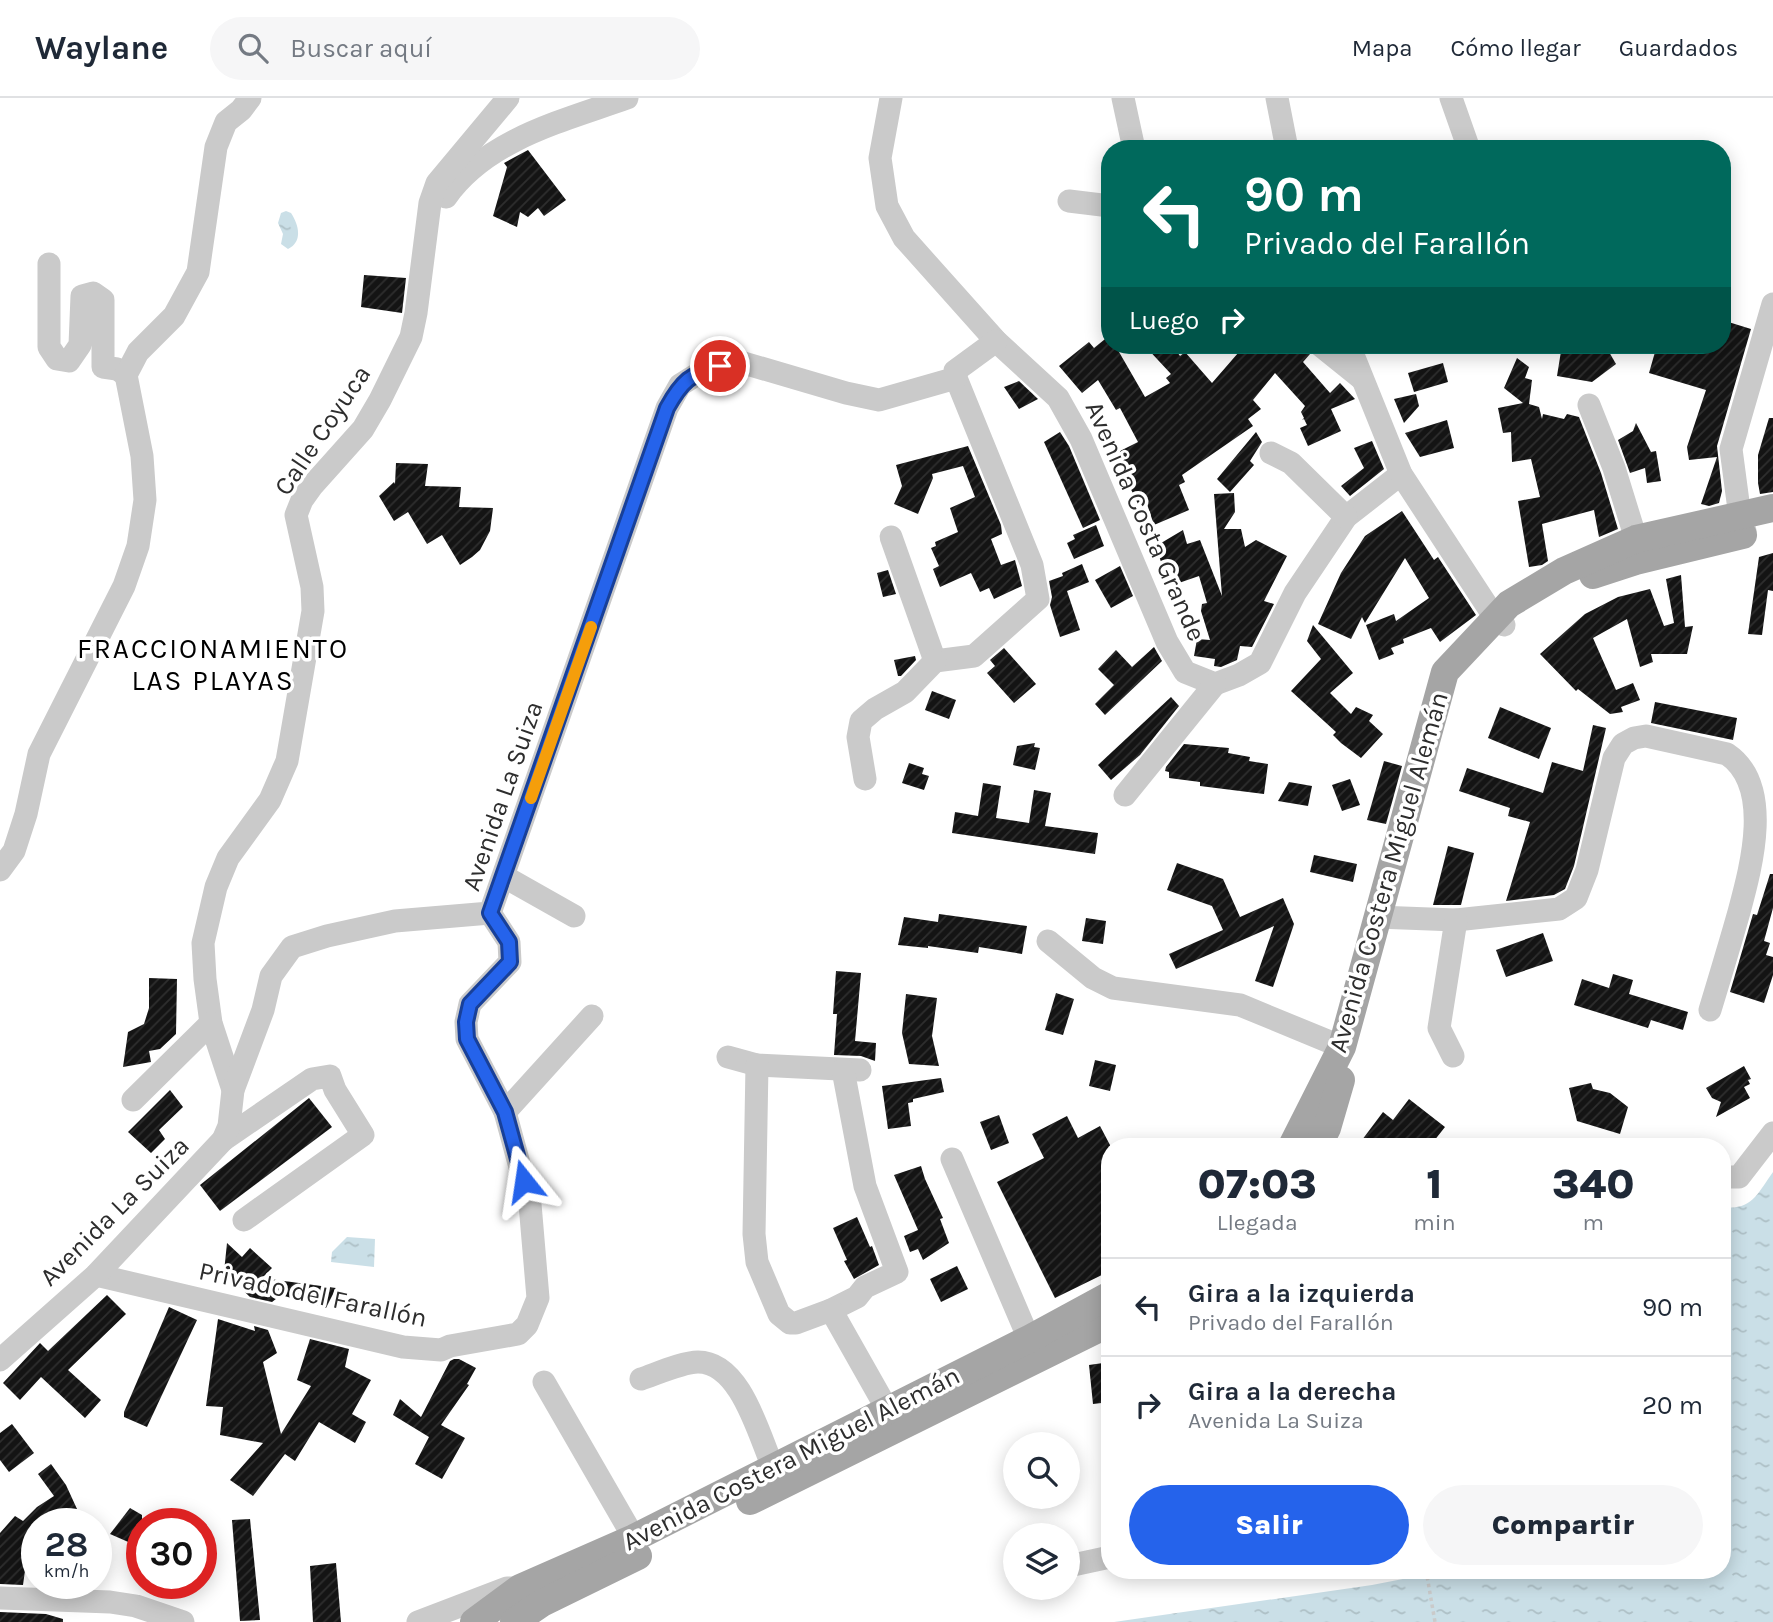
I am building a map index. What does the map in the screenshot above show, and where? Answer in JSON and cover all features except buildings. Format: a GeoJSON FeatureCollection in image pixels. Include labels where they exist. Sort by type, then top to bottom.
{"type":"FeatureCollection","features":[{"type":"Feature","properties":{"kind":"main road","name":"Avenida Costera Miguel Alemán"},"geometry":{"type":"LineString","coordinates":[[1499,622],[1599,572],[1753,527],[1773,508]]}},
{"type":"Feature","properties":{"kind":"main road","name":"Avenida Costera Miguel Alemán"},"geometry":{"type":"LineString","coordinates":[[1296,1138],[1342,1047],[1444,711],[1455,688],[1509,604],[1564,571],[1636,539],[1753,527]]}},
{"type":"Feature","properties":{"kind":"main road","name":"Avenida Costera Miguel Alemán"},"geometry":{"type":"LineString","coordinates":[[1321,1138],[1333,1109],[1382,917]]}},
{"type":"Feature","properties":{"kind":"main road","name":"Avenida Costera Miguel Alemán"},"geometry":{"type":"LineString","coordinates":[[474,1622],[520,1588],[635,1538],[1101,1301]]}},
{"type":"Feature","properties":{"kind":"main road","name":"Avenida Costera Miguel Alemán"},"geometry":{"type":"LineString","coordinates":[[514,1622],[542,1603],[1101,1327]]}},
{"type":"Feature","properties":{"kind":"street"},"geometry":{"type":"LineString","coordinates":[[0,870],[14,851],[26,814],[39,754],[124,586],[138,546],[145,500],[142,456],[127,375],[138,352],[174,316],[198,272],[216,147],[226,122],[250,98]]}},
{"type":"Feature","properties":{"kind":"street","name":"Calle Coyuca"},"geometry":{"type":"LineString","coordinates":[[233,1090],[211,1023],[202,943],[208,915],[228,858],[270,800],[287,761],[313,611],[312,587],[296,514],[317,479],[363,429],[411,337],[430,203],[436,183],[509,98]]}},
{"type":"Feature","properties":{"kind":"street"},"geometry":{"type":"LineString","coordinates":[[427,231],[442,202],[460,178],[484,161],[526,134],[627,98]]}},
{"type":"Feature","properties":{"kind":"street","name":"Avenida Costa Grande"},"geometry":{"type":"LineString","coordinates":[[891,98],[880,158],[887,206],[904,238],[996,341],[1058,398],[1081,439],[1167,642],[1185,672],[1215,684]]}},
{"type":"Feature","properties":{"kind":"street"},"geometry":{"type":"LineString","coordinates":[[1123,98],[1132,140]]}},
{"type":"Feature","properties":{"kind":"street"},"geometry":{"type":"LineString","coordinates":[[1278,98],[1285,140]]}},
{"type":"Feature","properties":{"kind":"street"},"geometry":{"type":"LineString","coordinates":[[1451,98],[1466,140]]}},
{"type":"Feature","properties":{"kind":"street"},"geometry":{"type":"LineString","coordinates":[[1069,201],[1101,205]]}},
{"type":"Feature","properties":{"kind":"street"},"geometry":{"type":"LineString","coordinates":[[49,264],[49,347],[57,359],[69,360],[80,345],[82,296],[93,293],[103,300],[103,367],[117,369],[127,375]]}},
{"type":"Feature","properties":{"kind":"street"},"geometry":{"type":"LineString","coordinates":[[1753,527],[1731,449],[1773,304]]}},
{"type":"Feature","properties":{"kind":"street"},"geometry":{"type":"LineString","coordinates":[[865,779],[858,737],[861,722],[875,709],[905,692],[935,661],[974,656],[1038,598],[1032,565],[956,378],[955,371],[996,341]]}},
{"type":"Feature","properties":{"kind":"street"},"geometry":{"type":"LineString","coordinates":[[1331,354],[1361,378]]}},
{"type":"Feature","properties":{"kind":"street"},"geometry":{"type":"LineString","coordinates":[[1352,354],[1401,474],[1499,622]]}},
{"type":"Feature","properties":{"kind":"street","name":"Avenida La Suiza"},"geometry":{"type":"LineString","coordinates":[[0,1360],[96,1275],[223,1140],[229,1126],[233,1090],[263,1010],[271,976],[292,947],[395,921],[490,913],[505,877],[667,408],[680,384],[704,370],[737,361],[879,400],[956,378]]}},
{"type":"Feature","properties":{"kind":"street"},"geometry":{"type":"LineString","coordinates":[[1589,405],[1614,468],[1636,539]]}},
{"type":"Feature","properties":{"kind":"street"},"geometry":{"type":"LineString","coordinates":[[1271,453],[1291,463],[1346,517]]}},
{"type":"Feature","properties":{"kind":"street"},"geometry":{"type":"LineString","coordinates":[[1125,795],[1215,684],[1240,676],[1259,663],[1295,593],[1346,517],[1401,474]]}},
{"type":"Feature","properties":{"kind":"street"},"geometry":{"type":"LineString","coordinates":[[891,537],[935,661]]}},
{"type":"Feature","properties":{"kind":"street"},"geometry":{"type":"LineString","coordinates":[[1382,917],[1456,920],[1559,909],[1576,898],[1587,870],[1614,758],[1623,744],[1646,736],[1727,754],[1739,760],[1754,784],[1759,805],[1759,841],[1710,1010]]}},
{"type":"Feature","properties":{"kind":"street"},"geometry":{"type":"LineString","coordinates":[[505,877],[574,916]]}},
{"type":"Feature","properties":{"kind":"street","name":"Privado del Farallón"},"geometry":{"type":"LineString","coordinates":[[96,1275],[403,1346],[441,1350],[518,1334],[527,1325],[538,1298],[530,1204],[505,1112],[467,1039],[466,1022],[470,1004],[510,962],[509,942],[490,913]]}},
{"type":"Feature","properties":{"kind":"street"},"geometry":{"type":"LineString","coordinates":[[1453,1056],[1440,1028],[1456,920]]}},
{"type":"Feature","properties":{"kind":"street"},"geometry":{"type":"LineString","coordinates":[[1048,942],[1093,978],[1113,988],[1240,1005],[1342,1047]]}},
{"type":"Feature","properties":{"kind":"street"},"geometry":{"type":"LineString","coordinates":[[505,1112],[592,1016]]}},
{"type":"Feature","properties":{"kind":"street"},"geometry":{"type":"LineString","coordinates":[[133,1100],[211,1023]]}},
{"type":"Feature","properties":{"kind":"street"},"geometry":{"type":"LineString","coordinates":[[728,1057],[757,1065],[852,1070],[865,1186],[897,1272],[865,1287],[857,1297],[796,1323],[790,1323],[779,1314],[757,1262],[754,1234],[757,1065]]}},
{"type":"Feature","properties":{"kind":"street"},"geometry":{"type":"LineString","coordinates":[[223,1140],[312,1079],[330,1076],[335,1090],[363,1135],[244,1220]]}},
{"type":"Feature","properties":{"kind":"street"},"geometry":{"type":"LineString","coordinates":[[1731,1177],[1739,1177],[1773,1133]]}},
{"type":"Feature","properties":{"kind":"street"},"geometry":{"type":"LineString","coordinates":[[952,1159],[1029,1339]]}},
{"type":"Feature","properties":{"kind":"street"},"geometry":{"type":"LineString","coordinates":[[831,1310],[887,1409]]}},
{"type":"Feature","properties":{"kind":"street"},"geometry":{"type":"LineString","coordinates":[[641,1380],[696,1362],[708,1363],[724,1371],[739,1388],[773,1467]]}},
{"type":"Feature","properties":{"kind":"street"},"geometry":{"type":"LineString","coordinates":[[544,1382],[635,1538]]}},
{"type":"Feature","properties":{"kind":"street"},"geometry":{"type":"LineString","coordinates":[[1080,1563],[1101,1559]]}},
{"type":"Feature","properties":{"kind":"street"},"geometry":{"type":"LineString","coordinates":[[418,1622],[507,1588],[520,1588]]}},
{"type":"Feature","properties":{"kind":"street"},"geometry":{"type":"LineString","coordinates":[[0,1598],[110,1602],[136,1606],[183,1622]]}},
{"type":"Feature","properties":{"kind":"path"},"geometry":{"type":"LineString","coordinates":[[1428,1579],[1435,1622]]}},
{"type":"Feature","properties":{"kind":"water"},"geometry":{"type":"Polygon","coordinates":[[[281,213],[291,213],[298,228],[298,238],[288,249],[281,244],[283,234],[278,223],[281,213]]]}},
{"type":"Feature","properties":{"kind":"water"},"geometry":{"type":"Polygon","coordinates":[[[1773,1172],[1773,1622],[1114,1622],[1403,1579],[1731,1579],[1731,1208],[1747,1203],[1758,1194],[1773,1172]]]}},
{"type":"Feature","properties":{"kind":"water"},"geometry":{"type":"Polygon","coordinates":[[[347,1237],[375,1239],[374,1267],[331,1262],[332,1252],[347,1237]]]}},
{"type":"Feature","properties":{"kind":"slow traffic"},"geometry":{"type":"LineString","coordinates":[[531,798],[591,627]]}},
{"type":"Feature","properties":{"kind":"district","name":"FRACCIONAMIENTO LAS PLAYAS"},"geometry":{"type":"Point","coordinates":[213,664]}},
{"type":"Feature","properties":{"kind":"route"},"geometry":{"type":"LineString","coordinates":[[524,1181],[505,1112],[467,1039],[466,1022],[470,1004],[510,962],[509,942],[490,913],[505,877],[667,408],[680,384],[704,370],[720,366]]}}]}
